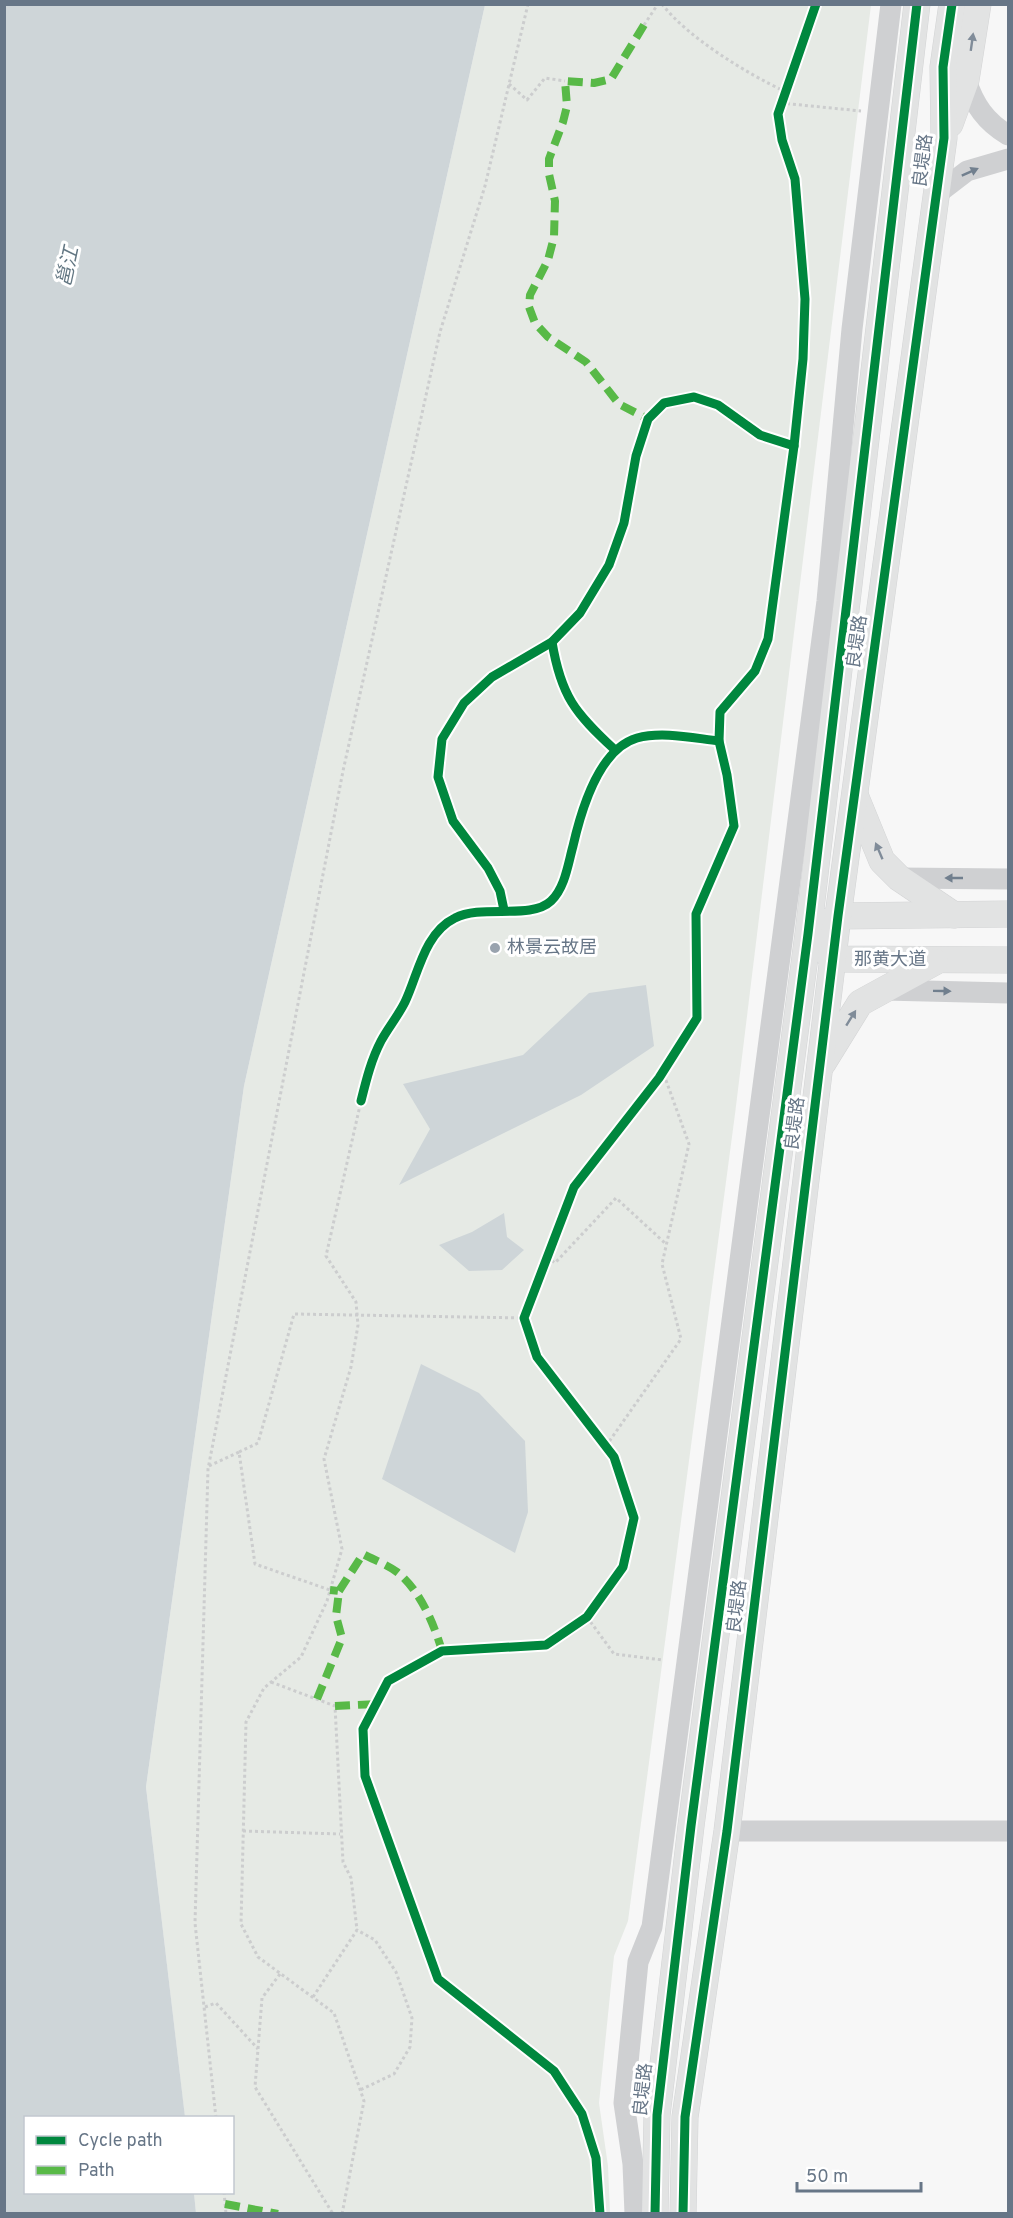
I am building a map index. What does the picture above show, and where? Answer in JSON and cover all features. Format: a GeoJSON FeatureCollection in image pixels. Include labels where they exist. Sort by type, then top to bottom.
{"type":"FeatureCollection","features":[{"type":"Feature","properties":{"kind":"main road","name":"良堤路"},"geometry":{"type":"LineString","coordinates":[[656,2214],[657,2115],[690,1826],[808,934],[917,4]]}},
{"type":"Feature","properties":{"kind":"main road","name":"良堤路"},"geometry":{"type":"LineString","coordinates":[[683,2214],[685,2117],[727,1831],[854,793],[937,195],[944,138],[943,67],[952,4]]}},
{"type":"Feature","properties":{"kind":"main road"},"geometry":{"type":"LineString","coordinates":[[944,138],[966,80],[978,4]]}},
{"type":"Feature","properties":{"kind":"main road"},"geometry":{"type":"LineString","coordinates":[[854,793],[882,861],[899,878],[954,915]]}},
{"type":"Feature","properties":{"kind":"main road"},"geometry":{"type":"LineString","coordinates":[[808,934],[838,916],[1008,914]]}},
{"type":"Feature","properties":{"kind":"main road","name":"那黄大道"},"geometry":{"type":"LineString","coordinates":[[808,934],[833,959],[1008,960]]}},
{"type":"Feature","properties":{"kind":"main road"},"geometry":{"type":"LineString","coordinates":[[820,1068],[860,1003],[938,960]]}},
{"type":"Feature","properties":{"kind":"street"},"geometry":{"type":"LineString","coordinates":[[635,2214],[633,2164],[624,2103],[638,1962],[652,1927],[654,1915],[823,636],[852,329],[891,4]]}},
{"type":"Feature","properties":{"kind":"street"},"geometry":{"type":"LineString","coordinates":[[966,80],[972,100],[991,126],[1008,135]]}},
{"type":"Feature","properties":{"kind":"street"},"geometry":{"type":"LineString","coordinates":[[937,195],[968,171],[1008,159]]}},
{"type":"Feature","properties":{"kind":"street"},"geometry":{"type":"LineString","coordinates":[[899,878],[1008,879]]}},
{"type":"Feature","properties":{"kind":"street"},"geometry":{"type":"LineString","coordinates":[[884,990],[1008,993]]}},
{"type":"Feature","properties":{"kind":"street"},"geometry":{"type":"LineString","coordinates":[[727,1831],[1008,1831]]}},
{"type":"Feature","properties":{"kind":"path"},"geometry":{"type":"LineString","coordinates":[[216,2116],[195,1923],[209,1466],[343,771],[440,332],[484,186],[528,4]]}},
{"type":"Feature","properties":{"kind":"path"},"geometry":{"type":"LineString","coordinates":[[644,25],[660,4],[673,20],[693,35],[764,82],[784,91]]}},
{"type":"Feature","properties":{"kind":"path"},"geometry":{"type":"LineString","coordinates":[[509,84],[526,100],[545,78],[565,81]]}},
{"type":"Feature","properties":{"kind":"path"},"geometry":{"type":"LineString","coordinates":[[778,114],[788,80]]}},
{"type":"Feature","properties":{"kind":"path"},"geometry":{"type":"LineString","coordinates":[[781,103],[878,113]]}},
{"type":"Feature","properties":{"kind":"path"},"geometry":{"type":"LineString","coordinates":[[652,1087],[669,1063]]}},
{"type":"Feature","properties":{"kind":"path"},"geometry":{"type":"LineString","coordinates":[[606,1446],[681,1339],[662,1264],[689,1144],[663,1072]]}},
{"type":"Feature","properties":{"kind":"path"},"geometry":{"type":"LineString","coordinates":[[342,2214],[364,2101],[334,2013],[258,1957],[241,1924],[246,1722],[264,1688],[301,1657],[330,1590],[342,1549],[324,1460],[351,1367],[358,1325],[356,1302],[326,1256],[362,1096]]}},
{"type":"Feature","properties":{"kind":"path"},"geometry":{"type":"LineString","coordinates":[[547,1257],[555,1263],[616,1198],[666,1244]]}},
{"type":"Feature","properties":{"kind":"path"},"geometry":{"type":"LineString","coordinates":[[543,1267],[551,1247]]}},
{"type":"Feature","properties":{"kind":"path"},"geometry":{"type":"LineString","coordinates":[[209,1466],[258,1443],[294,1314],[525,1323],[528,1308]]}},
{"type":"Feature","properties":{"kind":"path"},"geometry":{"type":"LineString","coordinates":[[599,1437],[614,1457]]}},
{"type":"Feature","properties":{"kind":"path"},"geometry":{"type":"LineString","coordinates":[[240,1452],[255,1564],[330,1590]]}},
{"type":"Feature","properties":{"kind":"path"},"geometry":{"type":"LineString","coordinates":[[587,1616],[614,1654],[663,1660]]}},
{"type":"Feature","properties":{"kind":"path"},"geometry":{"type":"LineString","coordinates":[[271,1682],[334,1706],[340,1834],[343,1862],[351,1878],[357,1930],[313,1997]]}},
{"type":"Feature","properties":{"kind":"path"},"geometry":{"type":"LineString","coordinates":[[243,1831],[340,1834]]}},
{"type":"Feature","properties":{"kind":"path"},"geometry":{"type":"LineString","coordinates":[[357,1930],[375,1940],[396,1972],[412,2018],[410,2047],[394,2074],[360,2090]]}},
{"type":"Feature","properties":{"kind":"path"},"geometry":{"type":"LineString","coordinates":[[281,1973],[262,1998],[255,2087],[333,2214]]}},
{"type":"Feature","properties":{"kind":"path"},"geometry":{"type":"LineString","coordinates":[[205,2007],[216,2003],[258,2049]]}},
{"type":"Feature","properties":{"kind":"path"},"geometry":{"type":"LineString","coordinates":[[224,2194],[226,2214]]}},
{"type":"Feature","properties":{"kind":"shaded area"},"geometry":{"type":"Polygon","coordinates":[[[485,5],[871,5],[735,1114],[628,1921],[614,1956],[599,2103],[608,2166],[610,2213],[196,2213],[194,2194],[234,2194],[234,2116],[185,2116],[146,1787],[244,1086],[485,5]]]}},
{"type":"Feature","properties":{"kind":"water","name":"邕江"},"geometry":{"type":"Polygon","coordinates":[[[5,4],[485,5],[244,1086],[146,1787],[185,2116],[24,2116],[24,2194],[194,2194],[196,2213],[5,2213],[5,4]]]}},
{"type":"Feature","properties":{"kind":"water"},"geometry":{"type":"Polygon","coordinates":[[[646,985],[654,1046],[581,1095],[399,1185],[430,1129],[403,1084],[523,1055],[589,993],[646,985]]]}},
{"type":"Feature","properties":{"kind":"water"},"geometry":{"type":"Polygon","coordinates":[[[504,1213],[507,1237],[524,1250],[502,1270],[469,1271],[439,1245],[472,1232],[504,1213]]]}},
{"type":"Feature","properties":{"kind":"water"},"geometry":{"type":"Polygon","coordinates":[[[421,1364],[479,1393],[525,1441],[528,1512],[515,1553],[382,1479],[421,1364]]]}},
{"type":"Feature","properties":{"kind":"marked path"},"geometry":{"type":"LineString","coordinates":[[644,25],[611,79],[594,83],[565,81],[567,106],[549,159],[549,174],[555,201],[554,237],[548,260],[530,295],[529,307],[535,323],[548,337],[586,362],[619,404],[648,419]]}},
{"type":"Feature","properties":{"kind":"marked path"},"geometry":{"type":"LineString","coordinates":[[339,1591],[363,1554],[389,1567],[413,1588],[430,1619],[442,1651]]}},
{"type":"Feature","properties":{"kind":"marked path"},"geometry":{"type":"LineString","coordinates":[[317,1699],[342,1638],[336,1616],[339,1591],[330,1590]]}},
{"type":"Feature","properties":{"kind":"marked path"},"geometry":{"type":"LineString","coordinates":[[335,1706],[376,1704]]}},
{"type":"Feature","properties":{"kind":"marked path"},"geometry":{"type":"LineString","coordinates":[[225,2204],[278,2214]]}},
{"type":"Feature","properties":{"kind":"cycle path"},"geometry":{"type":"LineString","coordinates":[[600,2214],[596,2158],[582,2114],[554,2071],[438,1979],[365,1776],[363,1729],[388,1681],[442,1651],[546,1645],[587,1617],[623,1567],[634,1518],[614,1457],[537,1357],[524,1318],[574,1187],[659,1078],[697,1018],[696,914],[734,826],[727,775],[719,741],[720,712],[755,671],[768,639],[794,446],[803,359],[805,299],[795,179],[782,140],[778,114],[816,4]]}},
{"type":"Feature","properties":{"kind":"cycle path"},"geometry":{"type":"LineString","coordinates":[[655,2214],[657,2115],[691,1826],[808,934],[917,4]]}},
{"type":"Feature","properties":{"kind":"cycle path"},"geometry":{"type":"LineString","coordinates":[[683,2214],[685,2117],[727,1831],[838,916],[944,138],[943,67],[952,4]]}},
{"type":"Feature","properties":{"kind":"cycle path"},"geometry":{"type":"LineString","coordinates":[[504,910],[500,891],[488,868],[453,821],[438,777],[442,739],[464,703],[492,677],[552,642],[580,613],[609,565],[624,523],[636,456],[648,419],[664,403],[694,397],[718,405],[760,435],[794,446]]}},
{"type":"Feature","properties":{"kind":"cycle path"},"geometry":{"type":"LineString","coordinates":[[552,642],[565,690],[589,725],[614,749]]}},
{"type":"Feature","properties":{"kind":"cycle path"},"geometry":{"type":"LineString","coordinates":[[361,1101],[377,1048],[405,1002],[429,944],[444,925],[466,914],[531,910],[542,907],[556,896],[565,875],[587,799],[602,768],[612,755],[624,744],[647,736],[678,736],[719,741]]}},
{"type":"Feature","properties":{"kind":"place","name":"林景云故居"},"geometry":{"type":"Point","coordinates":[495,948]}}]}
